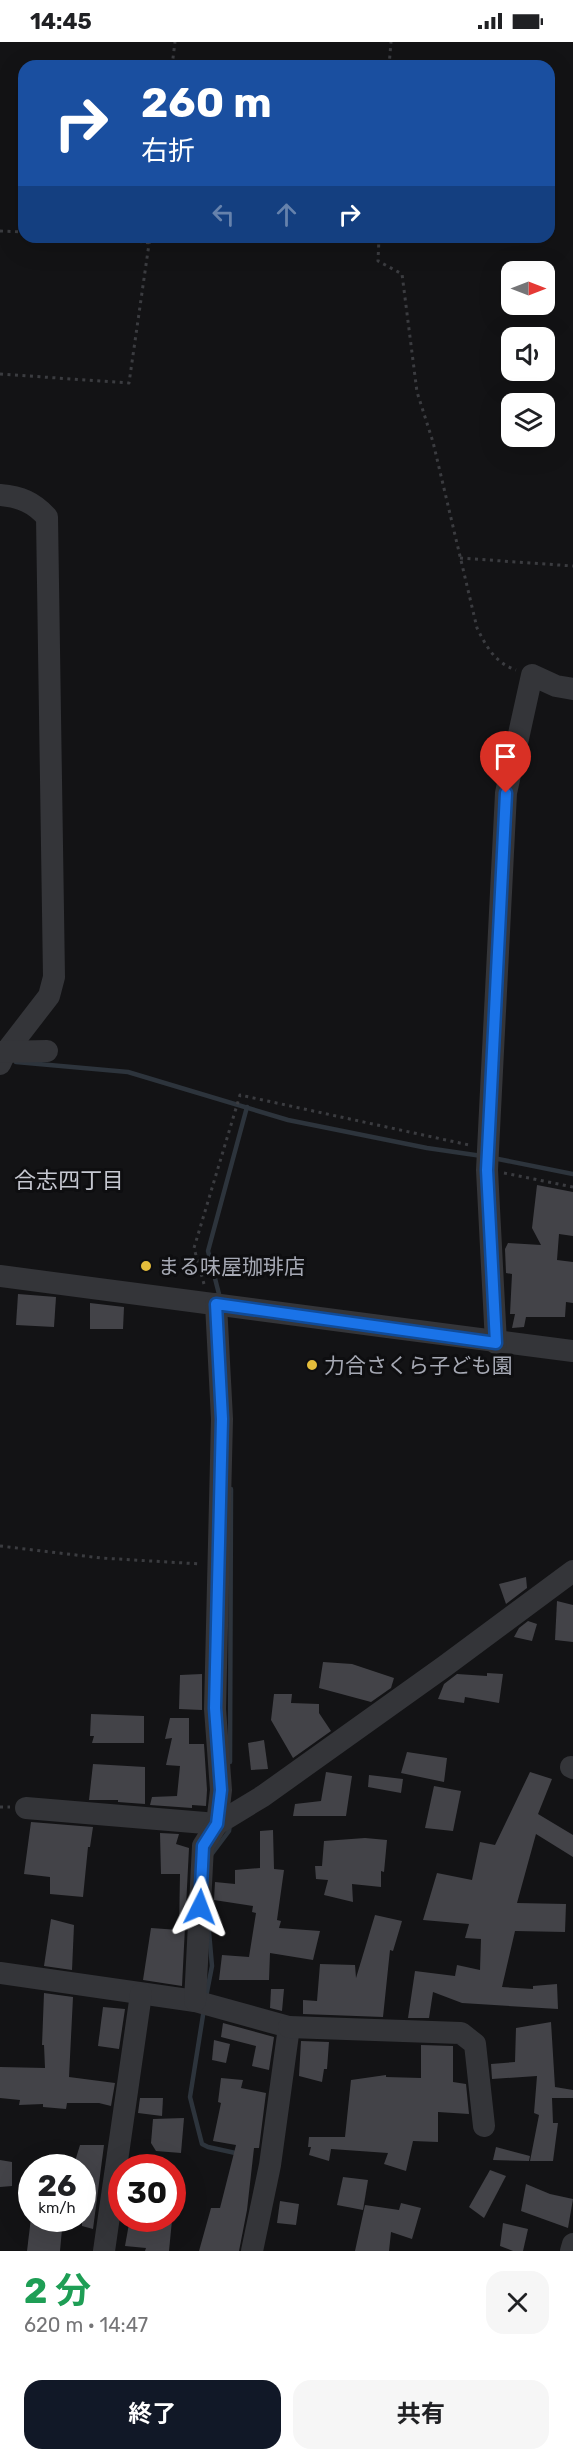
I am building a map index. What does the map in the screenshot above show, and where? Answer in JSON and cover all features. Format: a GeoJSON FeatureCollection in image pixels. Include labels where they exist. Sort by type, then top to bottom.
{"type":"FeatureCollection","features":[{"type":"Feature","properties":{"kind":"street"},"geometry":{"type":"LineString","coordinates":[[0,495],[21,497],[37,506],[47,518],[54,977],[49,996],[2,1056]]}},
{"type":"Feature","properties":{"kind":"street"},"geometry":{"type":"LineString","coordinates":[[496,1343],[488,1160],[506,793],[532,675],[556,686],[573,689]]}},
{"type":"Feature","properties":{"kind":"street"},"geometry":{"type":"LineString","coordinates":[[2,1056],[47,1051]]}},
{"type":"Feature","properties":{"kind":"street"},"geometry":{"type":"LineString","coordinates":[[0,1276],[496,1343],[573,1351]]}},
{"type":"Feature","properties":{"kind":"street"},"geometry":{"type":"LineString","coordinates":[[195,2001],[203,1846],[217,1824],[221,1790],[215,1708],[222,1419],[216,1304]]}},
{"type":"Feature","properties":{"kind":"street"},"geometry":{"type":"LineString","coordinates":[[26,1808],[217,1824],[263,1796],[573,1571]]}},
{"type":"Feature","properties":{"kind":"street"},"geometry":{"type":"LineString","coordinates":[[0,1973],[195,2001],[289,2027],[461,2033],[475,2044],[484,2126]]}},
{"type":"Feature","properties":{"kind":"street"},"geometry":{"type":"LineString","coordinates":[[104,2251],[141,1994]]}},
{"type":"Feature","properties":{"kind":"street"},"geometry":{"type":"LineString","coordinates":[[252,2251],[270,2165],[289,2027]]}},
{"type":"Feature","properties":{"kind":"street"},"geometry":{"type":"LineString","coordinates":[[571,2251],[573,2244]]}},
{"type":"Feature","properties":{"kind":"path"},"geometry":{"type":"LineString","coordinates":[[173,60],[175,42]]}},
{"type":"Feature","properties":{"kind":"path"},"geometry":{"type":"LineString","coordinates":[[390,60],[391,42]]}},
{"type":"Feature","properties":{"kind":"path"},"geometry":{"type":"LineString","coordinates":[[0,231],[18,232]]}},
{"type":"Feature","properties":{"kind":"path"},"geometry":{"type":"LineString","coordinates":[[0,374],[129,383],[150,243]]}},
{"type":"Feature","properties":{"kind":"path"},"geometry":{"type":"LineString","coordinates":[[379,243],[378,261],[402,274],[417,392],[433,442],[477,628],[488,651],[507,667],[532,675]]}},
{"type":"Feature","properties":{"kind":"path"},"geometry":{"type":"LineString","coordinates":[[460,558],[573,566]]}},
{"type":"Feature","properties":{"kind":"path"},"geometry":{"type":"LineString","coordinates":[[216,1304],[205,1288],[194,1248],[240,1095],[488,1160],[573,1187]]}},
{"type":"Feature","properties":{"kind":"path"},"geometry":{"type":"LineString","coordinates":[[0,1546],[101,1558],[219,1565]]}},
{"type":"Feature","properties":{"kind":"building"},"geometry":{"type":"Polygon","coordinates":[[[537,1185],[573,1192],[573,1236],[559,1234],[557,1260],[573,1262],[573,1303],[566,1302],[565,1317],[526,1317],[524,1327],[512,1328],[515,1314],[510,1314],[512,1274],[506,1273],[505,1249],[508,1243],[541,1245],[532,1228],[537,1185]]]}},
{"type":"Feature","properties":{"kind":"building"},"geometry":{"type":"Polygon","coordinates":[[[18,1294],[56,1297],[54,1327],[16,1325],[18,1294]]]}},
{"type":"Feature","properties":{"kind":"building"},"geometry":{"type":"Polygon","coordinates":[[[90,1303],[124,1307],[123,1329],[90,1329],[90,1303]]]}},
{"type":"Feature","properties":{"kind":"building"},"geometry":{"type":"Polygon","coordinates":[[[526,1577],[527,1588],[506,1604],[499,1584],[526,1577]]]}},
{"type":"Feature","properties":{"kind":"building"},"geometry":{"type":"Polygon","coordinates":[[[557,1601],[573,1605],[573,1642],[555,1640],[557,1601]]]}},
{"type":"Feature","properties":{"kind":"building"},"geometry":{"type":"Polygon","coordinates":[[[528,1621],[537,1624],[532,1641],[514,1637],[519,1628],[528,1621]]]}},
{"type":"Feature","properties":{"kind":"building"},"geometry":{"type":"Polygon","coordinates":[[[323,1662],[352,1664],[394,1678],[391,1688],[371,1702],[319,1688],[323,1662]]]}},
{"type":"Feature","properties":{"kind":"building"},"geometry":{"type":"Polygon","coordinates":[[[487,1673],[503,1674],[499,1703],[465,1697],[464,1703],[438,1699],[444,1684],[457,1674],[487,1676],[487,1673]]]}},
{"type":"Feature","properties":{"kind":"building"},"geometry":{"type":"Polygon","coordinates":[[[202,1674],[202,1710],[179,1709],[180,1675],[202,1674]]]}},
{"type":"Feature","properties":{"kind":"building"},"geometry":{"type":"Polygon","coordinates":[[[274,1694],[292,1694],[291,1703],[319,1704],[319,1713],[331,1731],[293,1758],[271,1720],[274,1694]]]}},
{"type":"Feature","properties":{"kind":"building"},"geometry":{"type":"Polygon","coordinates":[[[91,1714],[144,1716],[144,1743],[92,1743],[94,1736],[90,1736],[91,1714]]]}},
{"type":"Feature","properties":{"kind":"building"},"geometry":{"type":"Polygon","coordinates":[[[170,1718],[189,1718],[189,1744],[204,1744],[206,1806],[192,1805],[192,1808],[150,1805],[152,1797],[177,1796],[180,1766],[166,1765],[172,1738],[165,1739],[170,1718]]]}},
{"type":"Feature","properties":{"kind":"building"},"geometry":{"type":"Polygon","coordinates":[[[264,1740],[268,1769],[251,1770],[248,1743],[264,1740]]]}},
{"type":"Feature","properties":{"kind":"building"},"geometry":{"type":"Polygon","coordinates":[[[407,1752],[447,1758],[444,1782],[401,1773],[407,1752]]]}},
{"type":"Feature","properties":{"kind":"building"},"geometry":{"type":"Polygon","coordinates":[[[93,1764],[145,1767],[145,1804],[118,1802],[118,1800],[89,1800],[93,1764]]]}},
{"type":"Feature","properties":{"kind":"building"},"geometry":{"type":"Polygon","coordinates":[[[326,1772],[352,1776],[346,1816],[293,1816],[295,1804],[321,1801],[326,1772]]]}},
{"type":"Feature","properties":{"kind":"building"},"geometry":{"type":"Polygon","coordinates":[[[530,1772],[552,1779],[538,1814],[573,1835],[573,1857],[536,1834],[517,1903],[566,1904],[565,1932],[515,1931],[502,1987],[533,1989],[533,1986],[557,1984],[558,2009],[462,2003],[433,1992],[429,2018],[408,2018],[415,1971],[455,1976],[457,1965],[480,1970],[481,1939],[465,1938],[469,1924],[423,1920],[437,1873],[472,1880],[480,1842],[495,1845],[530,1772]]]}},
{"type":"Feature","properties":{"kind":"building"},"geometry":{"type":"Polygon","coordinates":[[[369,1775],[403,1779],[401,1793],[368,1787],[369,1775]]]}},
{"type":"Feature","properties":{"kind":"building"},"geometry":{"type":"Polygon","coordinates":[[[434,1786],[461,1791],[453,1831],[425,1828],[434,1786]]]}},
{"type":"Feature","properties":{"kind":"building"},"geometry":{"type":"Polygon","coordinates":[[[31,1822],[93,1827],[90,1847],[88,1847],[83,1897],[50,1894],[50,1877],[24,1874],[31,1822]]]}},
{"type":"Feature","properties":{"kind":"building"},"geometry":{"type":"Polygon","coordinates":[[[273,1830],[274,1869],[284,1870],[277,1920],[281,1921],[279,1928],[320,1931],[313,1960],[270,1953],[269,1980],[219,1980],[222,1955],[249,1957],[256,1913],[252,1912],[253,1906],[214,1900],[215,1882],[235,1884],[235,1870],[260,1868],[260,1831],[273,1830]]]}},
{"type":"Feature","properties":{"kind":"building"},"geometry":{"type":"Polygon","coordinates":[[[160,1833],[179,1834],[176,1844],[189,1848],[182,1986],[143,1980],[151,1928],[179,1930],[180,1874],[161,1874],[160,1833]]]}},
{"type":"Feature","properties":{"kind":"building"},"geometry":{"type":"Polygon","coordinates":[[[365,1838],[387,1840],[384,1872],[381,1871],[381,1887],[352,1884],[353,1902],[324,1895],[328,1880],[316,1879],[315,1866],[322,1866],[324,1841],[365,1838]]]}},
{"type":"Feature","properties":{"kind":"building"},"geometry":{"type":"Polygon","coordinates":[[[375,1915],[402,1921],[393,1951],[390,1950],[383,2017],[303,2014],[303,2000],[317,2001],[320,1964],[355,1965],[356,1978],[375,1915]]]}},
{"type":"Feature","properties":{"kind":"building"},"geometry":{"type":"Polygon","coordinates":[[[51,1919],[74,1925],[72,1970],[44,1966],[51,1919]]]}},
{"type":"Feature","properties":{"kind":"building"},"geometry":{"type":"Polygon","coordinates":[[[271,1989],[284,1989],[282,2011],[270,2008],[271,1989]]]}},
{"type":"Feature","properties":{"kind":"building"},"geometry":{"type":"Polygon","coordinates":[[[44,1993],[73,1997],[69,2077],[115,2083],[111,2106],[99,2103],[67,2103],[66,2109],[43,2107],[43,2104],[19,2105],[20,2100],[0,2098],[0,2067],[45,2068],[44,2045],[42,2045],[44,1993]]]}},
{"type":"Feature","properties":{"kind":"building"},"geometry":{"type":"Polygon","coordinates":[[[103,2007],[125,2009],[119,2049],[98,2046],[103,2007]]]}},
{"type":"Feature","properties":{"kind":"building"},"geometry":{"type":"Polygon","coordinates":[[[551,2022],[555,2087],[573,2090],[573,2098],[552,2098],[553,2123],[558,2123],[553,2161],[530,2161],[539,2115],[534,2113],[537,2076],[492,2079],[491,2064],[515,2062],[516,2028],[551,2022]]]}},
{"type":"Feature","properties":{"kind":"building"},"geometry":{"type":"Polygon","coordinates":[[[223,2023],[274,2037],[269,2070],[252,2066],[256,2046],[221,2037],[223,2023]]]}},
{"type":"Feature","properties":{"kind":"building"},"geometry":{"type":"Polygon","coordinates":[[[214,2040],[230,2044],[226,2063],[212,2060],[214,2040]]]}},
{"type":"Feature","properties":{"kind":"building"},"geometry":{"type":"Polygon","coordinates":[[[301,2041],[329,2042],[327,2069],[324,2069],[322,2082],[299,2076],[301,2041]]]}},
{"type":"Feature","properties":{"kind":"building"},"geometry":{"type":"Polygon","coordinates":[[[421,2045],[453,2046],[453,2082],[466,2084],[469,2114],[438,2112],[438,2142],[413,2141],[406,2171],[384,2164],[388,2153],[331,2149],[329,2161],[309,2155],[311,2147],[308,2147],[309,2137],[345,2137],[351,2080],[386,2075],[386,2077],[421,2078],[421,2045]]]}},
{"type":"Feature","properties":{"kind":"building"},"geometry":{"type":"Polygon","coordinates":[[[221,2078],[243,2080],[241,2088],[266,2093],[259,2148],[254,2148],[247,2210],[239,2251],[199,2251],[211,2208],[220,2208],[236,2145],[213,2141],[221,2103],[218,2102],[221,2078]]]}},
{"type":"Feature","properties":{"kind":"building"},"geometry":{"type":"Polygon","coordinates":[[[140,2098],[163,2098],[162,2116],[138,2113],[140,2098]]]}},
{"type":"Feature","properties":{"kind":"building"},"geometry":{"type":"Polygon","coordinates":[[[184,2118],[181,2153],[156,2151],[151,2143],[153,2119],[184,2118]]]}},
{"type":"Feature","properties":{"kind":"building"},"geometry":{"type":"Polygon","coordinates":[[[80,2145],[104,2145],[96,2206],[96,2154],[77,2154],[80,2145]]]}},
{"type":"Feature","properties":{"kind":"building"},"geometry":{"type":"Polygon","coordinates":[[[496,2147],[530,2156],[529,2161],[493,2160],[496,2147]]]}},
{"type":"Feature","properties":{"kind":"building"},"geometry":{"type":"Polygon","coordinates":[[[0,2160],[12,2162],[12,2186],[0,2187],[0,2160]]]}},
{"type":"Feature","properties":{"kind":"building"},"geometry":{"type":"Polygon","coordinates":[[[490,2170],[506,2176],[484,2218],[469,2207],[490,2170]]]}},
{"type":"Feature","properties":{"kind":"building"},"geometry":{"type":"Polygon","coordinates":[[[343,2177],[368,2180],[363,2210],[337,2205],[343,2177]]]}},
{"type":"Feature","properties":{"kind":"building"},"geometry":{"type":"Polygon","coordinates":[[[526,2184],[550,2194],[573,2199],[568,2228],[521,2211],[526,2184]]]}},
{"type":"Feature","properties":{"kind":"building"},"geometry":{"type":"Polygon","coordinates":[[[280,2201],[299,2204],[296,2225],[277,2223],[280,2201]]]}},
{"type":"Feature","properties":{"kind":"building"},"geometry":{"type":"Polygon","coordinates":[[[401,2203],[421,2208],[412,2239],[391,2232],[389,2251],[355,2251],[365,2205],[399,2210],[401,2203]]]}},
{"type":"Feature","properties":{"kind":"building"},"geometry":{"type":"Polygon","coordinates":[[[503,2223],[528,2229],[523,2251],[513,2251],[500,2246],[503,2223]]]}},
{"type":"Feature","properties":{"kind":"building"},"geometry":{"type":"Polygon","coordinates":[[[29,2232],[62,2232],[60,2251],[27,2251],[29,2232]]]}},
{"type":"Feature","properties":{"kind":"building"},"geometry":{"type":"Polygon","coordinates":[[[128,2232],[171,2232],[169,2251],[145,2251],[146,2248],[125,2246],[128,2232]]]}},
{"type":"Feature","properties":{"kind":"waterway"},"geometry":{"type":"LineString","coordinates":[[16,1062],[128,1072],[288,1120],[427,1148],[482,1156]]}},
{"type":"Feature","properties":{"kind":"waterway"},"geometry":{"type":"LineString","coordinates":[[220,1298],[208,1251],[247,1107]]}},
{"type":"Feature","properties":{"kind":"waterway"},"geometry":{"type":"LineString","coordinates":[[493,1158],[573,1174]]}},
{"type":"Feature","properties":{"kind":"waterway"},"geometry":{"type":"LineString","coordinates":[[230,1762],[231,1489]]}},
{"type":"Feature","properties":{"kind":"waterway"},"geometry":{"type":"LineString","coordinates":[[211,1855],[229,1831],[230,1824]]}},
{"type":"Feature","properties":{"kind":"waterway"},"geometry":{"type":"LineString","coordinates":[[206,1997],[212,1966],[209,1932]]}},
{"type":"Feature","properties":{"kind":"waterway"},"geometry":{"type":"LineString","coordinates":[[204,2009],[190,2097],[202,2144],[240,2154]]}},
{"type":"Feature","properties":{"kind":"place","name":"まる味屋珈琲店"},"geometry":{"type":"Point","coordinates":[146,1266]}},
{"type":"Feature","properties":{"kind":"place","name":"力合さくら子ども園"},"geometry":{"type":"Point","coordinates":[312,1365]}},
{"type":"Feature","properties":{"kind":"district","name":"合志四丁目"},"geometry":{"type":"Point","coordinates":[69,1180]}},
{"type":"Feature","properties":{"kind":"route"},"geometry":{"type":"LineString","coordinates":[[200,1907],[203,1846],[217,1824],[221,1790],[215,1708],[222,1419],[216,1304],[439,1333],[496,1343],[487,1170],[506,793]]}}]}
